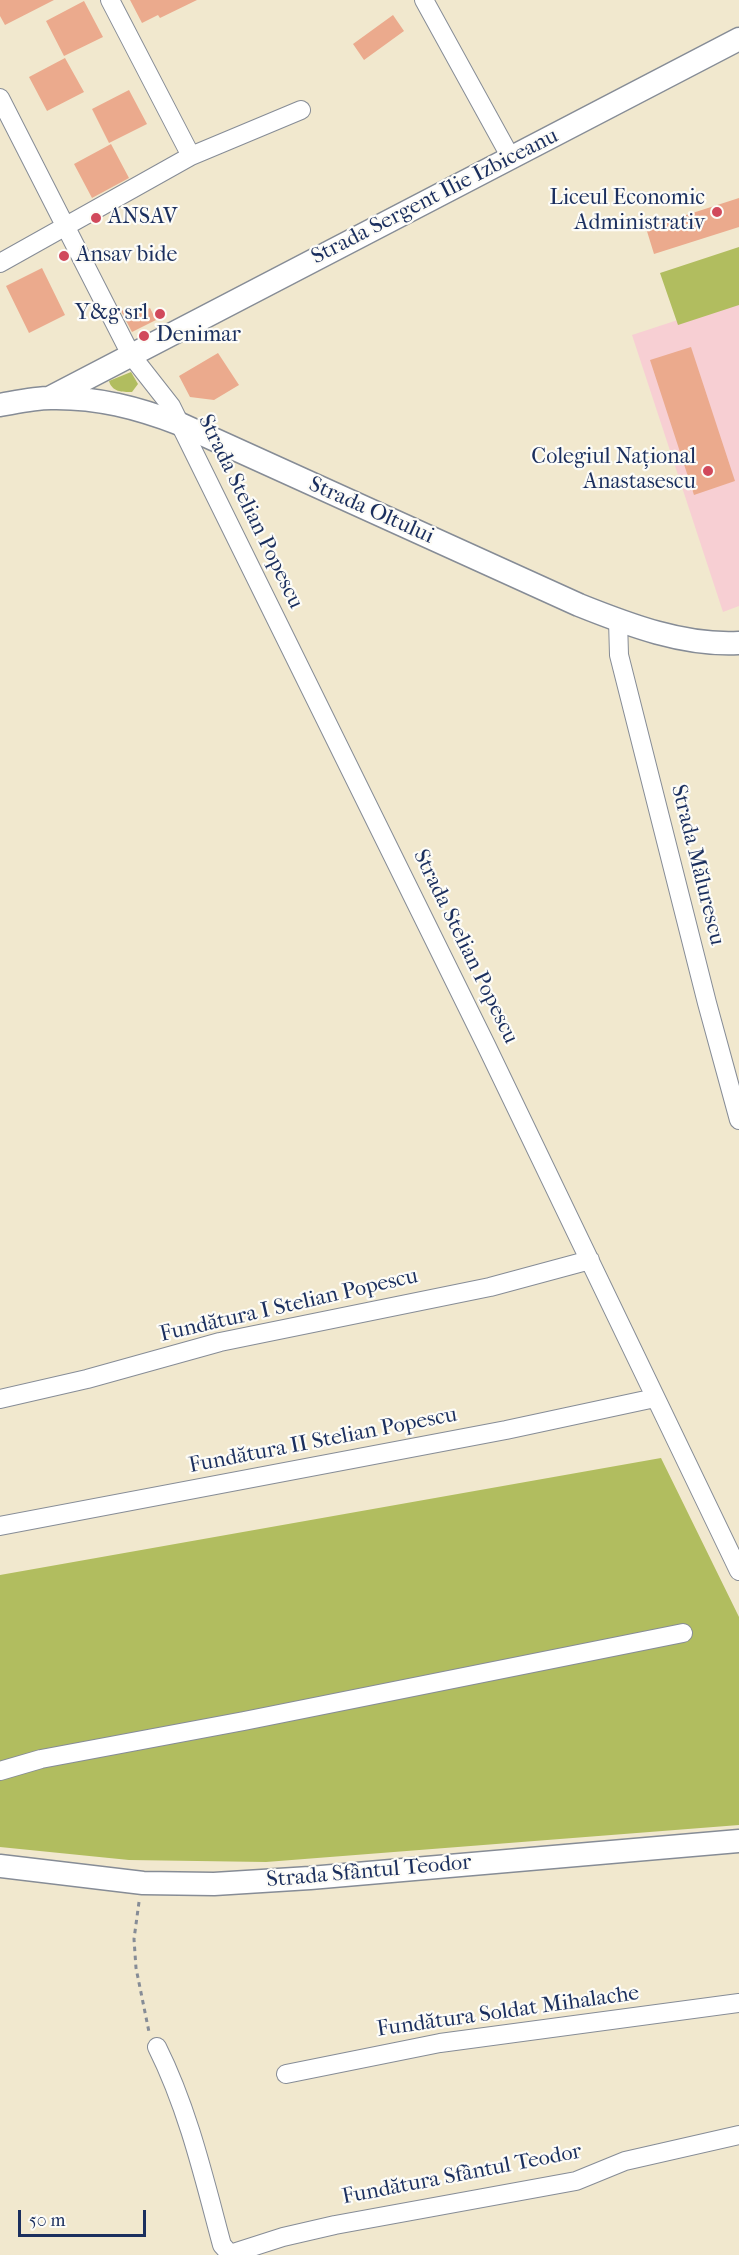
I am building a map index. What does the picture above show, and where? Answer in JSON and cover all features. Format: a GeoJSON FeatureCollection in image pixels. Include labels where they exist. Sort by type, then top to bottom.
{"type":"FeatureCollection","features":[{"type":"Feature","properties":{"kind":"main road","name":"Strada Sergent Ilie Izbiceanu"},"geometry":{"type":"LineString","coordinates":[[51,398],[739,39]]}},
{"type":"Feature","properties":{"kind":"main road","name":"Strada Oltului"},"geometry":{"type":"LineString","coordinates":[[0,405],[51,398],[85,399],[145,411],[180,424],[579,605],[661,634],[693,640],[739,643]]}},
{"type":"Feature","properties":{"kind":"main road","name":"Strada Sfântul Teodor"},"geometry":{"type":"LineString","coordinates":[[0,1866],[143,1883],[214,1884],[310,1878],[739,1841]]}},
{"type":"Feature","properties":{"kind":"street"},"geometry":{"type":"LineString","coordinates":[[110,0],[191,156]]}},
{"type":"Feature","properties":{"kind":"street"},"geometry":{"type":"LineString","coordinates":[[423,0],[511,158]]}},
{"type":"Feature","properties":{"kind":"street"},"geometry":{"type":"LineString","coordinates":[[0,98],[131,355]]}},
{"type":"Feature","properties":{"kind":"street"},"geometry":{"type":"LineString","coordinates":[[0,263],[191,156],[301,110]]}},
{"type":"Feature","properties":{"kind":"street","name":"Strada Stelian Popescu"},"geometry":{"type":"LineString","coordinates":[[131,355],[163,394],[180,424],[486,1045],[739,1571]]}},
{"type":"Feature","properties":{"kind":"street","name":"Strada Mălurescu"},"geometry":{"type":"LineString","coordinates":[[618,620],[619,655],[739,1120]]}},
{"type":"Feature","properties":{"kind":"street","name":"Fundătura I Stelian Popescu"},"geometry":{"type":"LineString","coordinates":[[0,1399],[87,1379],[220,1342],[490,1287],[590,1260]]}},
{"type":"Feature","properties":{"kind":"street","name":"Fundătura II Stelian Popescu"},"geometry":{"type":"LineString","coordinates":[[0,1526],[506,1430],[655,1398]]}},
{"type":"Feature","properties":{"kind":"street"},"geometry":{"type":"LineString","coordinates":[[0,1771],[41,1759],[244,1721],[683,1633]]}},
{"type":"Feature","properties":{"kind":"street","name":"Fundătura Soldat Mihalache"},"geometry":{"type":"LineString","coordinates":[[286,2074],[440,2043],[739,2003]]}},
{"type":"Feature","properties":{"kind":"street"},"geometry":{"type":"LineString","coordinates":[[157,2047],[184,2108],[222,2245],[230,2254]]}},
{"type":"Feature","properties":{"kind":"street","name":"Fundătura Sfântul Teodor"},"geometry":{"type":"LineString","coordinates":[[230,2254],[335,2224],[576,2181],[624,2161],[739,2135]]}},
{"type":"Feature","properties":{"kind":"path"},"geometry":{"type":"LineString","coordinates":[[143,1883],[134,1940],[136,1968],[147,2026],[157,2047]]}},
{"type":"Feature","properties":{"kind":"shaded area","name":"Colegiul Național Anastasescu"},"geometry":{"type":"Polygon","coordinates":[[[739,300],[739,606],[723,612],[632,335],[739,300]]]}},
{"type":"Feature","properties":{"kind":"green space"},"geometry":{"type":"Polygon","coordinates":[[[739,247],[739,305],[678,325],[660,273],[739,247]]]}},
{"type":"Feature","properties":{"kind":"green space"},"geometry":{"type":"Polygon","coordinates":[[[131,372],[138,384],[132,392],[118,391],[110,385],[109,381],[131,372]]]}},
{"type":"Feature","properties":{"kind":"green space"},"geometry":{"type":"Polygon","coordinates":[[[661,1458],[739,1617],[739,1825],[266,1862],[129,1860],[0,1847],[0,1575],[661,1458]]]}},
{"type":"Feature","properties":{"kind":"building"},"geometry":{"type":"Polygon","coordinates":[[[0,0],[54,0],[5,25],[0,16],[0,0]]]}},
{"type":"Feature","properties":{"kind":"building"},"geometry":{"type":"Polygon","coordinates":[[[130,0],[197,0],[160,18],[158,15],[142,23],[130,0]]]}},
{"type":"Feature","properties":{"kind":"building"},"geometry":{"type":"Polygon","coordinates":[[[84,1],[103,37],[64,56],[46,21],[84,1]]]}},
{"type":"Feature","properties":{"kind":"building"},"geometry":{"type":"Polygon","coordinates":[[[393,15],[404,31],[364,60],[353,44],[393,15]]]}},
{"type":"Feature","properties":{"kind":"building"},"geometry":{"type":"Polygon","coordinates":[[[65,58],[84,92],[47,111],[29,77],[65,58]]]}},
{"type":"Feature","properties":{"kind":"building"},"geometry":{"type":"Polygon","coordinates":[[[129,90],[147,124],[109,143],[92,109],[129,90]]]}},
{"type":"Feature","properties":{"kind":"building"},"geometry":{"type":"Polygon","coordinates":[[[111,144],[129,178],[92,198],[74,164],[111,144]]]}},
{"type":"Feature","properties":{"kind":"building","name":"Liceul Economic Administrativ"},"geometry":{"type":"Polygon","coordinates":[[[739,198],[739,227],[654,254],[646,228],[739,198]]]}},
{"type":"Feature","properties":{"kind":"building"},"geometry":{"type":"Polygon","coordinates":[[[42,268],[65,315],[29,333],[6,286],[42,268]]]}},
{"type":"Feature","properties":{"kind":"building"},"geometry":{"type":"Polygon","coordinates":[[[131,307],[135,315],[150,308],[156,320],[132,332],[121,311],[131,307]]]}},
{"type":"Feature","properties":{"kind":"building"},"geometry":{"type":"Polygon","coordinates":[[[691,347],[735,481],[694,495],[650,360],[691,347]]]}},
{"type":"Feature","properties":{"kind":"building"},"geometry":{"type":"Polygon","coordinates":[[[218,353],[239,385],[214,400],[190,397],[179,376],[218,353]]]}},
{"type":"Feature","properties":{"kind":"place","name":"Liceul Economic Administrativ"},"geometry":{"type":"Point","coordinates":[717,212]}},
{"type":"Feature","properties":{"kind":"place","name":"ANSAV"},"geometry":{"type":"Point","coordinates":[96,218]}},
{"type":"Feature","properties":{"kind":"place","name":"Ansav bide"},"geometry":{"type":"Point","coordinates":[64,256]}},
{"type":"Feature","properties":{"kind":"place","name":"Y&g srl"},"geometry":{"type":"Point","coordinates":[160,314]}},
{"type":"Feature","properties":{"kind":"place","name":"Denimar"},"geometry":{"type":"Point","coordinates":[144,336]}},
{"type":"Feature","properties":{"kind":"place","name":"Colegiul Național Anastasescu"},"geometry":{"type":"Point","coordinates":[708,471]}}]}
